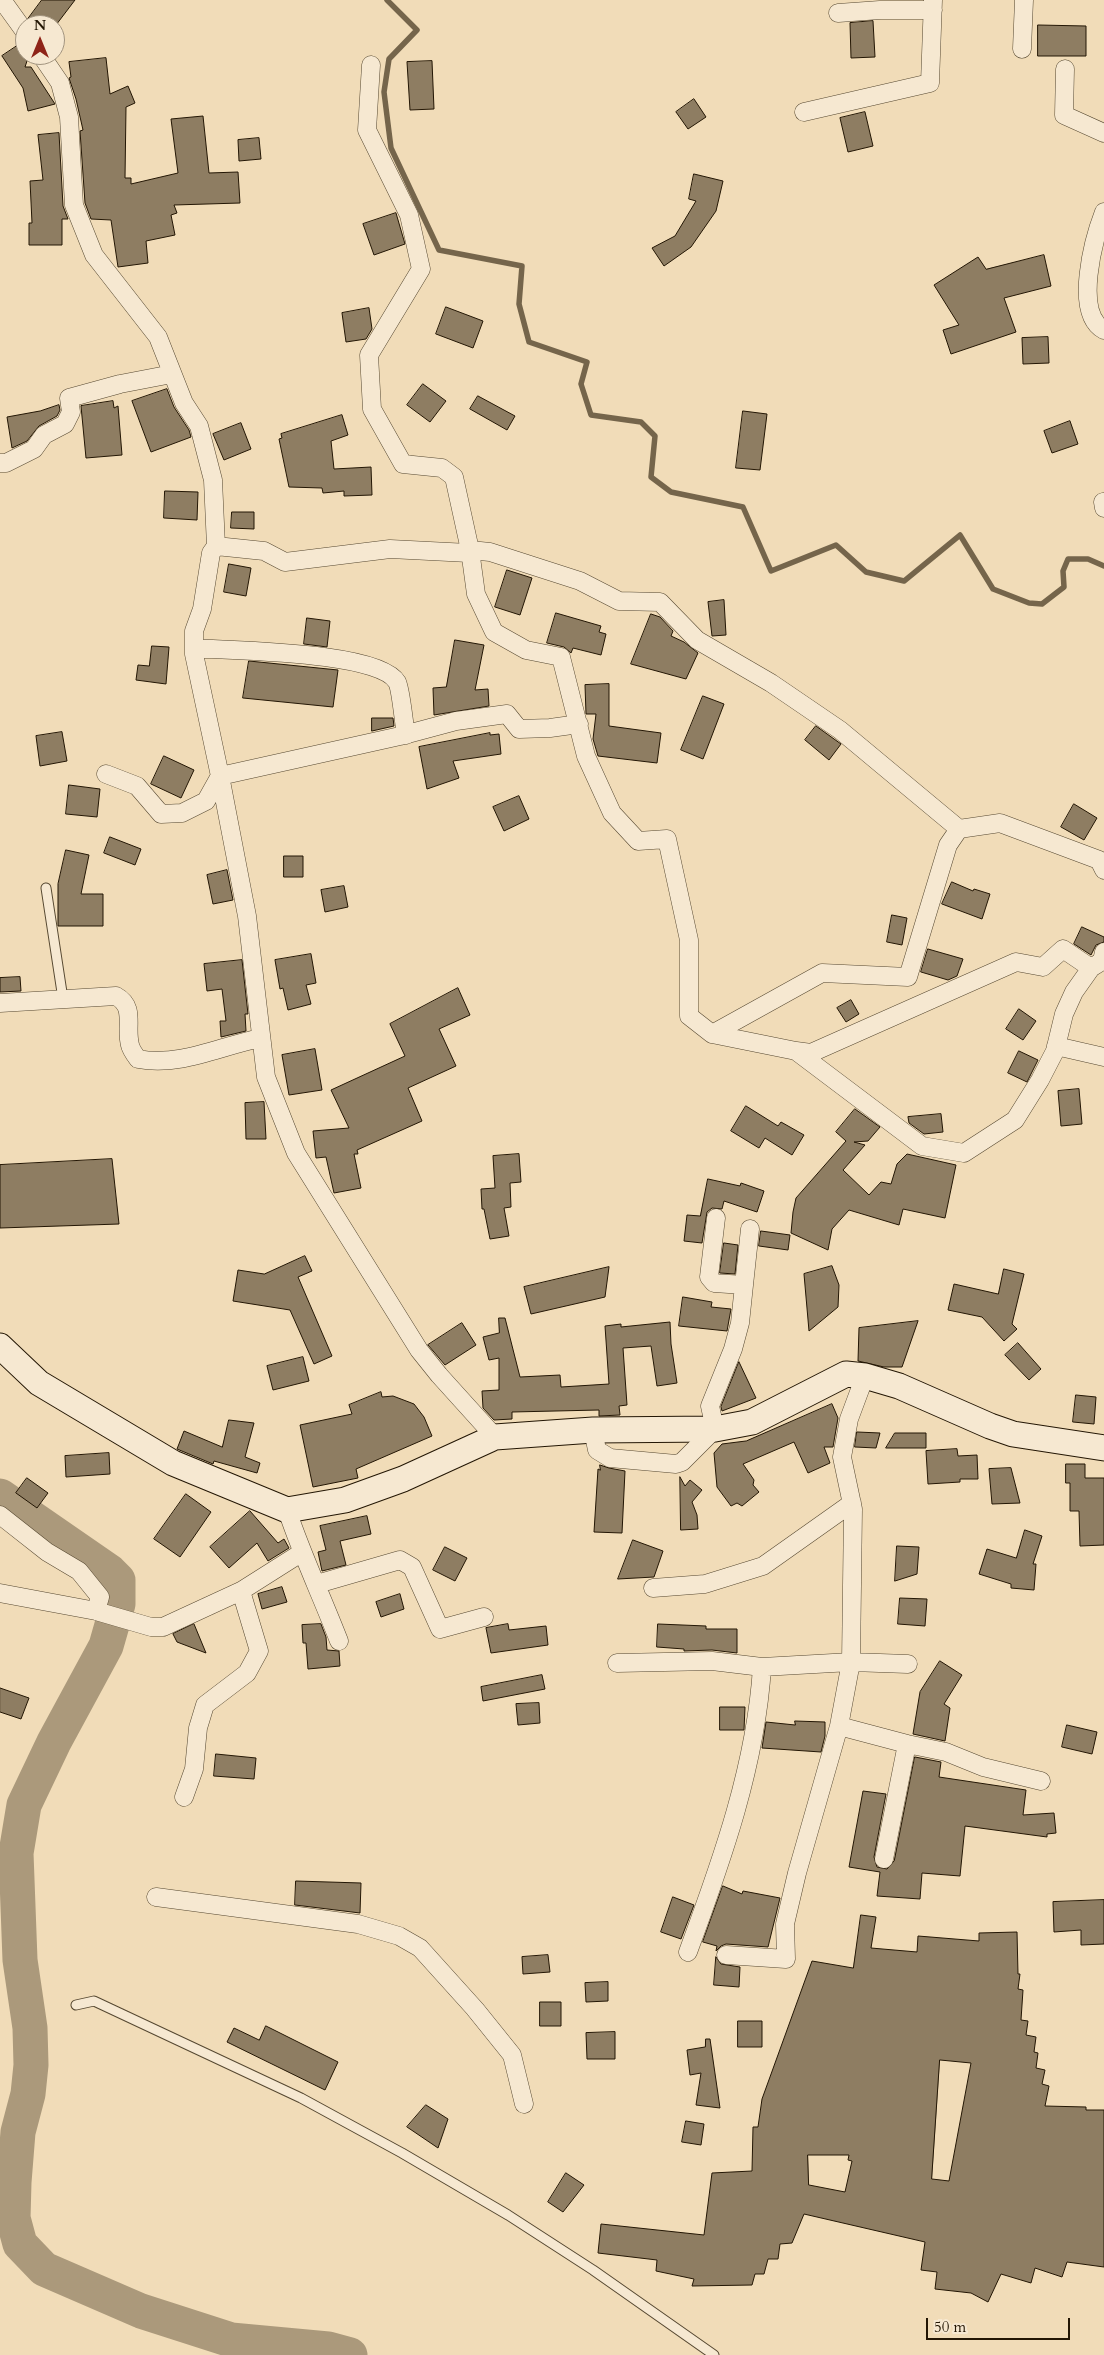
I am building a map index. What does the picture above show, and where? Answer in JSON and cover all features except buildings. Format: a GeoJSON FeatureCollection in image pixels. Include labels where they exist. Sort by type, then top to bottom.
{"type":"FeatureCollection","features":[{"type":"Feature","properties":{"kind":"street"},"geometry":{"type":"LineString","coordinates":[[2,0],[15,18]]}},
{"type":"Feature","properties":{"kind":"street"},"geometry":{"type":"LineString","coordinates":[[1022,49],[1024,0]]}},
{"type":"Feature","properties":{"kind":"street"},"geometry":{"type":"LineString","coordinates":[[804,112],[930,84],[933,5],[838,13]]}},
{"type":"Feature","properties":{"kind":"street"},"geometry":{"type":"LineString","coordinates":[[48,65],[60,84],[69,117],[74,205],[94,255],[158,338],[184,403],[199,426],[213,480],[216,546],[211,553],[202,609],[194,631],[194,648],[247,916],[266,1077],[296,1152],[419,1350],[439,1375],[495,1436]]}},
{"type":"Feature","properties":{"kind":"street"},"geometry":{"type":"LineString","coordinates":[[371,65],[368,130],[409,215],[421,269],[369,355],[372,409],[403,464],[442,468],[454,477],[470,551],[476,594],[494,632],[526,650],[561,657],[586,756],[612,813],[638,841],[667,839],[689,940],[689,1016],[712,1034],[796,1052],[811,1053],[1016,962],[1043,967],[1062,950],[1091,968]]}},
{"type":"Feature","properties":{"kind":"street"},"geometry":{"type":"LineString","coordinates":[[1065,69],[1064,115],[1104,133]]}},
{"type":"Feature","properties":{"kind":"street"},"geometry":{"type":"LineString","coordinates":[[1104,212],[1099,245],[1088,276],[1089,299],[1096,326],[1104,330]]}},
{"type":"Feature","properties":{"kind":"street"},"geometry":{"type":"LineString","coordinates":[[0,463],[6,463],[34,449],[44,435],[65,424],[71,412],[69,398],[120,384],[172,374]]}},
{"type":"Feature","properties":{"kind":"street"},"geometry":{"type":"LineString","coordinates":[[216,546],[264,551],[286,562],[390,549],[490,552],[580,581],[618,601],[660,602],[697,640],[771,683],[840,730],[959,829]]}},
{"type":"Feature","properties":{"kind":"street"},"geometry":{"type":"LineString","coordinates":[[194,648],[332,657],[362,663],[388,674],[397,683],[406,735]]}},
{"type":"Feature","properties":{"kind":"street"},"geometry":{"type":"LineString","coordinates":[[106,774],[137,786],[161,814],[182,813],[206,801],[220,776],[406,735],[456,721],[507,714],[519,729],[550,728],[578,724]]}},
{"type":"Feature","properties":{"kind":"street"},"geometry":{"type":"LineString","coordinates":[[712,1034],[822,973],[908,977],[948,845],[959,829],[1000,823],[1099,860],[1104,870]]}},
{"type":"Feature","properties":{"kind":"street"},"geometry":{"type":"LineString","coordinates":[[796,1052],[922,1146],[964,1152],[1015,1120],[1040,1080],[1056,1046],[1064,1014],[1074,992],[1091,968],[1102,961],[1104,952]]}},
{"type":"Feature","properties":{"kind":"street"},"geometry":{"type":"LineString","coordinates":[[0,1003],[116,996],[125,1001],[129,1009],[130,1046],[138,1060],[150,1062],[201,1056],[239,1043],[261,1038]]}},
{"type":"Feature","properties":{"kind":"street"},"geometry":{"type":"LineString","coordinates":[[1056,1046],[1104,1057]]}},
{"type":"Feature","properties":{"kind":"street"},"geometry":{"type":"LineString","coordinates":[[716,1218],[709,1277],[714,1283],[744,1284]]}},
{"type":"Feature","properties":{"kind":"street"},"geometry":{"type":"LineString","coordinates":[[715,1429],[710,1406],[733,1349],[740,1323],[750,1229]]}},
{"type":"Feature","properties":{"kind":"street"},"geometry":{"type":"LineString","coordinates":[[0,1346],[39,1383],[172,1463],[287,1510],[345,1500],[417,1473],[495,1436],[593,1430],[715,1429],[752,1422],[846,1374],[865,1376],[899,1386],[990,1426],[1014,1434],[1104,1448]]}},
{"type":"Feature","properties":{"kind":"street"},"geometry":{"type":"LineString","coordinates":[[726,1955],[786,1959],[785,1924],[797,1873],[839,1726],[851,1662],[852,1504],[842,1457],[850,1419],[865,1376]]}},
{"type":"Feature","properties":{"kind":"street"},"geometry":{"type":"LineString","coordinates":[[593,1430],[597,1450],[610,1458],[676,1464],[682,1462],[715,1429]]}},
{"type":"Feature","properties":{"kind":"street"},"geometry":{"type":"LineString","coordinates":[[653,1588],[705,1584],[763,1566],[852,1504]]}},
{"type":"Feature","properties":{"kind":"street"},"geometry":{"type":"LineString","coordinates":[[287,1510],[301,1553],[317,1584],[339,1641]]}},
{"type":"Feature","properties":{"kind":"street"},"geometry":{"type":"LineString","coordinates":[[0,1515],[47,1552],[79,1571],[100,1596],[96,1611]]}},
{"type":"Feature","properties":{"kind":"street"},"geometry":{"type":"LineString","coordinates":[[0,1593],[96,1611],[151,1626],[164,1627],[241,1592],[301,1553]]}},
{"type":"Feature","properties":{"kind":"street"},"geometry":{"type":"LineString","coordinates":[[317,1584],[400,1560],[412,1567],[440,1629],[484,1617]]}},
{"type":"Feature","properties":{"kind":"street"},"geometry":{"type":"LineString","coordinates":[[184,1797],[194,1769],[198,1728],[205,1705],[247,1673],[259,1651],[241,1592]]}},
{"type":"Feature","properties":{"kind":"street"},"geometry":{"type":"LineString","coordinates":[[616,1663],[712,1661],[762,1667],[851,1662],[908,1664]]}},
{"type":"Feature","properties":{"kind":"street"},"geometry":{"type":"LineString","coordinates":[[688,1952],[722,1860],[751,1749],[760,1701],[762,1667]]}},
{"type":"Feature","properties":{"kind":"street"},"geometry":{"type":"LineString","coordinates":[[839,1726],[946,1752],[983,1767],[1041,1781]]}},
{"type":"Feature","properties":{"kind":"street"},"geometry":{"type":"LineString","coordinates":[[884,1859],[907,1744]]}},
{"type":"Feature","properties":{"kind":"street"},"geometry":{"type":"LineString","coordinates":[[156,1897],[358,1924],[406,1940],[420,1948],[475,2009],[512,2055],[524,2104]]}},
{"type":"Feature","properties":{"kind":"lane"},"geometry":{"type":"LineString","coordinates":[[46,888],[63,999]]}},
{"type":"Feature","properties":{"kind":"lane"},"geometry":{"type":"LineString","coordinates":[[76,2004],[94,2001],[301,2098],[508,2215],[618,2287],[714,2355]]}},
{"type":"Feature","properties":{"kind":"waterway"},"geometry":{"type":"LineString","coordinates":[[387,0],[417,30],[389,59],[384,92],[391,148],[439,250],[522,266],[519,304],[529,342],[587,362],[581,384],[591,415],[641,422],[655,436],[651,477],[671,492],[743,507],[771,571],[836,545],[866,572],[904,581],[960,535],[993,589],[1029,603],[1042,604],[1064,587],[1063,571],[1068,559],[1088,559],[1104,566]]}},
{"type":"Feature","properties":{"kind":"waterway"},"geometry":{"type":"LineString","coordinates":[[0,1496],[110,1572],[118,1580],[118,1604],[106,1646],[54,1742],[24,1805],[16,1853],[20,1960],[30,2028],[31,2065],[28,2094],[18,2132],[14,2182],[13,2218],[20,2244],[44,2269],[141,2311],[231,2340],[328,2349],[350,2355]]}}]}
